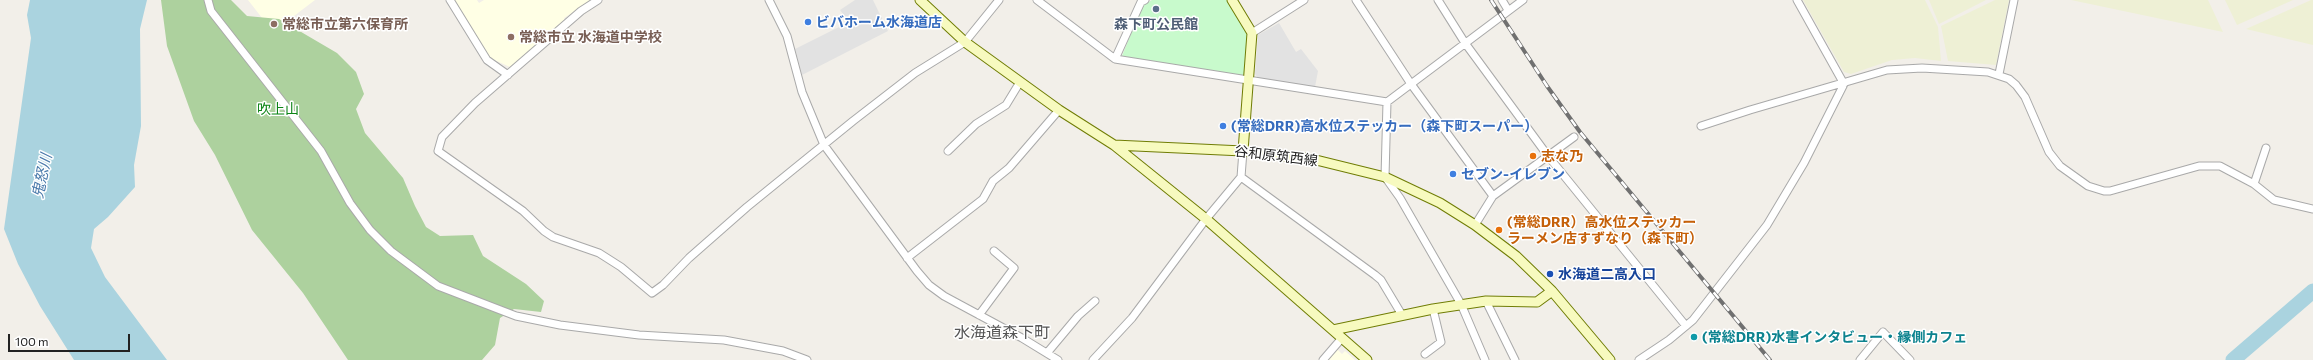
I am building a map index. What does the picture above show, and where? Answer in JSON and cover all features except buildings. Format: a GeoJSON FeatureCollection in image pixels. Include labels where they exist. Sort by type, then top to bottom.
{"type":"FeatureCollection","features":[{"type":"Feature","properties":{"kind":"main road","name":"谷和原筑西線"},"geometry":{"type":"LineString","coordinates":[[920,0],[965,42],[1059,110],[1114,145],[1243,151],[1312,159],[1385,177],[1440,203],[1475,224],[1516,256],[1552,291],[1610,360]]}},
{"type":"Feature","properties":{"kind":"main road"},"geometry":{"type":"LineString","coordinates":[[1232,0],[1252,32],[1250,79],[1243,151]]}},
{"type":"Feature","properties":{"kind":"main road"},"geometry":{"type":"LineString","coordinates":[[1114,145],[1206,219],[1367,360]]}},
{"type":"Feature","properties":{"kind":"main road"},"geometry":{"type":"LineString","coordinates":[[1332,330],[1461,304],[1486,301],[1537,302],[1552,291]]}},
{"type":"Feature","properties":{"kind":"street"},"geometry":{"type":"LineString","coordinates":[[208,0],[216,17],[321,151],[350,202],[370,230],[391,251],[438,286],[492,308],[531,319],[560,325],[639,335],[724,340],[783,351],[807,360]]}},
{"type":"Feature","properties":{"kind":"street"},"geometry":{"type":"LineString","coordinates":[[450,0],[487,60],[508,74]]}},
{"type":"Feature","properties":{"kind":"street"},"geometry":{"type":"LineString","coordinates":[[598,0],[581,11],[475,103],[451,127],[439,144],[439,153],[523,212],[553,237],[599,253],[621,267],[652,293],[664,285],[689,258],[747,207],[896,87],[965,42],[999,0]]}},
{"type":"Feature","properties":{"kind":"street"},"geometry":{"type":"LineString","coordinates":[[769,0],[787,36],[802,92],[824,145],[907,258],[929,285],[978,315],[1022,338],[1058,360]]}},
{"type":"Feature","properties":{"kind":"street"},"geometry":{"type":"LineString","coordinates":[[1037,0],[1114,59],[1250,79],[1387,102],[1523,0]]}},
{"type":"Feature","properties":{"kind":"street"},"geometry":{"type":"LineString","coordinates":[[1114,59],[1141,2],[1145,0]]}},
{"type":"Feature","properties":{"kind":"street"},"geometry":{"type":"LineString","coordinates":[[1252,32],[1304,0]]}},
{"type":"Feature","properties":{"kind":"street"},"geometry":{"type":"LineString","coordinates":[[1356,0],[1410,84],[1493,196]]}},
{"type":"Feature","properties":{"kind":"street"},"geometry":{"type":"LineString","coordinates":[[1438,0],[1465,43],[1548,156],[1686,326]]}},
{"type":"Feature","properties":{"kind":"street"},"geometry":{"type":"LineString","coordinates":[[1502,0],[1508,10]]}},
{"type":"Feature","properties":{"kind":"street"},"geometry":{"type":"LineString","coordinates":[[1797,0],[1844,84]]}},
{"type":"Feature","properties":{"kind":"street"},"geometry":{"type":"LineString","coordinates":[[1999,74],[2014,0]]}},
{"type":"Feature","properties":{"kind":"street"},"geometry":{"type":"LineString","coordinates":[[1701,126],[1887,70],[1905,68],[1981,71],[1999,74],[2009,79],[2026,97],[2049,152],[2060,166],[2088,186],[2110,191],[2199,166],[2220,166],[2254,184],[2274,200],[2313,209]]}},
{"type":"Feature","properties":{"kind":"street"},"geometry":{"type":"LineString","coordinates":[[948,151],[976,124],[1006,105],[1020,82]]}},
{"type":"Feature","properties":{"kind":"street"},"geometry":{"type":"LineString","coordinates":[[1639,360],[1670,340],[1686,326],[1767,225],[1783,201],[1844,84]]}},
{"type":"Feature","properties":{"kind":"street"},"geometry":{"type":"LineString","coordinates":[[1387,102],[1385,177],[1400,198],[1461,304],[1485,360]]}},
{"type":"Feature","properties":{"kind":"street"},"geometry":{"type":"LineString","coordinates":[[907,258],[983,199],[993,181],[1009,168],[1059,110]]}},
{"type":"Feature","properties":{"kind":"street"},"geometry":{"type":"LineString","coordinates":[[1475,224],[1493,196],[1574,137]]}},
{"type":"Feature","properties":{"kind":"street"},"geometry":{"type":"LineString","coordinates":[[2254,184],[2266,148]]}},
{"type":"Feature","properties":{"kind":"street"},"geometry":{"type":"LineString","coordinates":[[1093,360],[1132,318],[1206,219],[1241,177],[1243,151]]}},
{"type":"Feature","properties":{"kind":"street"},"geometry":{"type":"LineString","coordinates":[[1241,177],[1381,280],[1402,315]]}},
{"type":"Feature","properties":{"kind":"street"},"geometry":{"type":"LineString","coordinates":[[978,315],[1014,268],[994,251]]}},
{"type":"Feature","properties":{"kind":"street"},"geometry":{"type":"LineString","coordinates":[[1047,353],[1078,316],[1094,301]]}},
{"type":"Feature","properties":{"kind":"street"},"geometry":{"type":"LineString","coordinates":[[1486,301],[1515,360]]}},
{"type":"Feature","properties":{"kind":"street"},"geometry":{"type":"LineString","coordinates":[[1425,354],[1441,342],[1433,309]]}},
{"type":"Feature","properties":{"kind":"street"},"geometry":{"type":"LineString","coordinates":[[1860,360],[1883,332],[1910,360]]}},
{"type":"Feature","properties":{"kind":"street"},"geometry":{"type":"LineString","coordinates":[[1323,360],[1342,338]]}},
{"type":"Feature","properties":{"kind":"shaded area","name":"常総市立第六保育所"},"geometry":{"type":"Polygon","coordinates":[[[248,0],[315,0],[273,32],[248,0]]]}},
{"type":"Feature","properties":{"kind":"shaded area","name":"常総市立 水海道中学校"},"geometry":{"type":"Polygon","coordinates":[[[454,0],[477,0],[479,3],[484,0],[592,0],[564,18],[565,21],[510,67],[490,58],[454,0]]]}},
{"type":"Feature","properties":{"kind":"shaded area"},"geometry":{"type":"Polygon","coordinates":[[[855,0],[873,0],[888,31],[802,75],[795,49],[849,22],[840,10],[855,0]]]}},
{"type":"Feature","properties":{"kind":"shaded area"},"geometry":{"type":"Polygon","coordinates":[[[1803,0],[1925,0],[1938,27],[1941,61],[1915,58],[1892,60],[1851,74],[1844,72],[1803,0]]]}},
{"type":"Feature","properties":{"kind":"shaded area"},"geometry":{"type":"Polygon","coordinates":[[[1929,0],[1986,0],[1939,24],[1929,0]]]}},
{"type":"Feature","properties":{"kind":"shaded area"},"geometry":{"type":"Polygon","coordinates":[[[1995,0],[2009,0],[1996,65],[1948,61],[1941,26],[1995,0]]]}},
{"type":"Feature","properties":{"kind":"shaded area"},"geometry":{"type":"Polygon","coordinates":[[[2071,0],[2208,0],[2223,32],[2071,0]]]}},
{"type":"Feature","properties":{"kind":"shaded area"},"geometry":{"type":"Polygon","coordinates":[[[2225,0],[2293,0],[2237,25],[2225,0]]]}},
{"type":"Feature","properties":{"kind":"shaded area"},"geometry":{"type":"Polygon","coordinates":[[[2313,0],[2313,45],[2246,29],[2313,0]]]}},
{"type":"Feature","properties":{"kind":"shaded area"},"geometry":{"type":"Polygon","coordinates":[[[1279,23],[1296,52],[1301,49],[1318,71],[1315,87],[1258,78],[1255,74],[1258,35],[1279,23]]]}},
{"type":"Feature","properties":{"kind":"shaded area"},"geometry":{"type":"Polygon","coordinates":[[[1337,349],[1342,354],[1345,351],[1355,360],[1327,360],[1337,349]]]}},
{"type":"Feature","properties":{"kind":"green space","name":"吹上山"},"geometry":{"type":"Polygon","coordinates":[[[161,0],[231,0],[247,16],[279,19],[337,53],[356,72],[364,94],[356,109],[365,133],[403,178],[426,227],[440,236],[473,235],[483,256],[526,284],[544,301],[541,312],[514,309],[500,318],[495,345],[482,360],[348,360],[303,293],[252,230],[215,155],[194,121],[167,46],[161,0]]]}},
{"type":"Feature","properties":{"kind":"green space"},"geometry":{"type":"Polygon","coordinates":[[[1152,0],[1228,0],[1248,33],[1244,76],[1122,56],[1142,6],[1152,0]]]}},
{"type":"Feature","properties":{"kind":"water","name":"鬼怒川"},"geometry":{"type":"Polygon","coordinates":[[[30,0],[147,0],[140,29],[141,126],[134,165],[135,187],[108,217],[94,229],[91,248],[105,277],[167,360],[74,360],[40,306],[18,264],[4,229],[31,38],[27,15],[30,0]]]}},
{"type":"Feature","properties":{"kind":"waterway"},"geometry":{"type":"LineString","coordinates":[[2233,360],[2313,291]]}},
{"type":"Feature","properties":{"kind":"railway"},"geometry":{"type":"LineString","coordinates":[[1491,0],[1547,86],[1580,132],[1770,360]]}},
{"type":"Feature","properties":{"kind":"place","name":"森下町公民館"},"geometry":{"type":"Point","coordinates":[1156,9]}},
{"type":"Feature","properties":{"kind":"place","name":"ビバホーム水海道店"},"geometry":{"type":"Point","coordinates":[808,22]}},
{"type":"Feature","properties":{"kind":"place","name":"常総市立第六保育所"},"geometry":{"type":"Point","coordinates":[274,24]}},
{"type":"Feature","properties":{"kind":"place","name":"常総市立 水海道中学校"},"geometry":{"type":"Point","coordinates":[511,37]}},
{"type":"Feature","properties":{"kind":"place","name":"(常総DRR)高水位ステッカー（森下町スーパー）"},"geometry":{"type":"Point","coordinates":[1223,126]}},
{"type":"Feature","properties":{"kind":"place","name":"志な乃"},"geometry":{"type":"Point","coordinates":[1533,156]}},
{"type":"Feature","properties":{"kind":"place","name":"セブン-イレブン"},"geometry":{"type":"Point","coordinates":[1453,174]}},
{"type":"Feature","properties":{"kind":"place","name":"(常総DRR）高水位ステッカー ラーメン店すずなり（森下町）"},"geometry":{"type":"Point","coordinates":[1499,230]}},
{"type":"Feature","properties":{"kind":"place","name":"水海道二高入口"},"geometry":{"type":"Point","coordinates":[1550,274]}},
{"type":"Feature","properties":{"kind":"place","name":"(常総DRR)水害インタビュー・縁側カフェ"},"geometry":{"type":"Point","coordinates":[1694,337]}},
{"type":"Feature","properties":{"kind":"district","name":"水海道森下町"},"geometry":{"type":"Point","coordinates":[1002,333]}}]}
